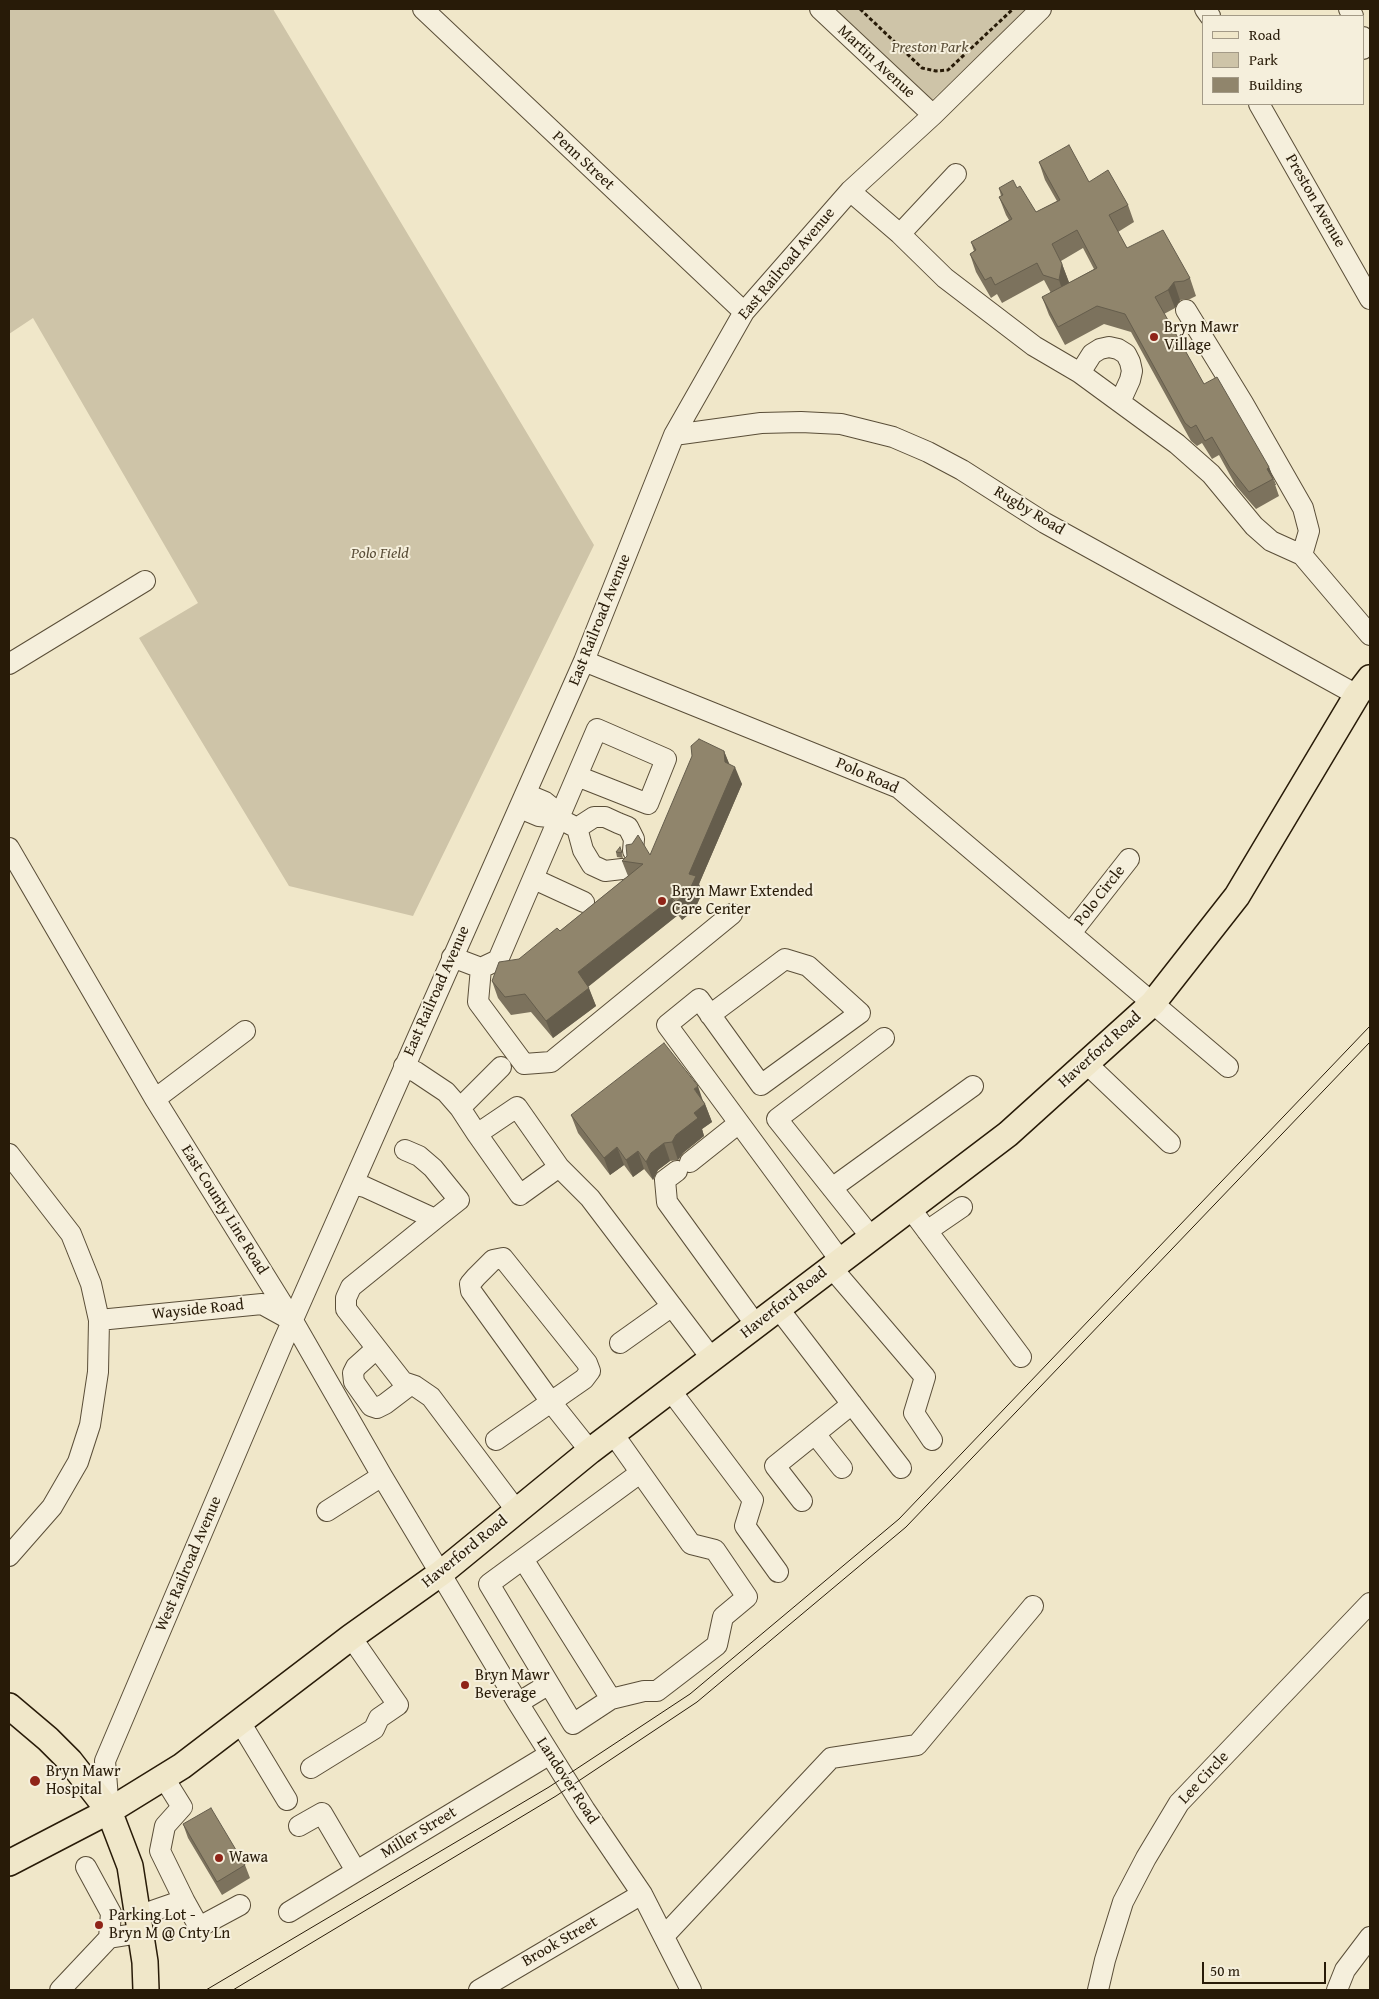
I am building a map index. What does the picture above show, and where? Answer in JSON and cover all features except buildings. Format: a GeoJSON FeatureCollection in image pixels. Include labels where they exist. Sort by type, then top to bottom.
{"type":"FeatureCollection","features":[{"type":"Feature","properties":{"kind":"main road","name":"Haverford Road"},"geometry":{"type":"LineString","coordinates":[[9,1863],[109,1811],[164,1778],[351,1636],[441,1573],[590,1451],[614,1435],[1008,1134],[1152,1003],[1236,896],[1364,687]]}},
{"type":"Feature","properties":{"kind":"main road"},"geometry":{"type":"LineString","coordinates":[[9,1706],[48,1738],[70,1760],[109,1811],[130,1866],[145,1962],[146,1990]]}},
{"type":"Feature","properties":{"kind":"street","name":"Penn Street"},"geometry":{"type":"LineString","coordinates":[[423,9],[744,312]]}},
{"type":"Feature","properties":{"kind":"street","name":"Martin Avenue"},"geometry":{"type":"LineString","coordinates":[[820,9],[933,114]]}},
{"type":"Feature","properties":{"kind":"street","name":"East Railroad Avenue"},"geometry":{"type":"LineString","coordinates":[[293,1321],[584,661],[674,435],[744,312],[850,191],[933,114],[1041,9]]}},
{"type":"Feature","properties":{"kind":"street","name":"Preston Avenue"},"geometry":{"type":"LineString","coordinates":[[1266,106],[1370,299]]}},
{"type":"Feature","properties":{"kind":"street"},"geometry":{"type":"LineString","coordinates":[[900,234],[956,174]]}},
{"type":"Feature","properties":{"kind":"street"},"geometry":{"type":"LineString","coordinates":[[850,191],[900,234],[945,278],[1034,346],[1080,373],[1177,444],[1211,474],[1254,526],[1271,541],[1302,555],[1370,635]]}},
{"type":"Feature","properties":{"kind":"street"},"geometry":{"type":"LineString","coordinates":[[1186,310],[1243,403],[1303,508],[1309,531],[1302,555]]}},
{"type":"Feature","properties":{"kind":"street"},"geometry":{"type":"LineString","coordinates":[[1080,373],[1092,354],[1100,349],[1109,347],[1118,349],[1126,354],[1132,371],[1120,402]]}},
{"type":"Feature","properties":{"kind":"street","name":"Rugby Road"},"geometry":{"type":"LineString","coordinates":[[674,435],[761,424],[801,422],[841,424],[893,437],[928,452],[962,470],[1045,523],[1364,687]]}},
{"type":"Feature","properties":{"kind":"street"},"geometry":{"type":"LineString","coordinates":[[9,664],[145,581]]}},
{"type":"Feature","properties":{"kind":"street","name":"Polo Road"},"geometry":{"type":"LineString","coordinates":[[584,661],[899,788],[1228,1067]]}},
{"type":"Feature","properties":{"kind":"street"},"geometry":{"type":"LineString","coordinates":[[452,957],[481,968],[498,960],[534,879],[596,729],[666,759],[648,804],[577,776]]}},
{"type":"Feature","properties":{"kind":"street"},"geometry":{"type":"LineString","coordinates":[[523,801],[545,802],[558,818],[577,828],[583,850],[592,865],[605,871],[622,868]]}},
{"type":"Feature","properties":{"kind":"street"},"geometry":{"type":"LineString","coordinates":[[577,828],[594,817],[605,817],[618,822],[628,827],[634,838],[633,851]]}},
{"type":"Feature","properties":{"kind":"street","name":"East County Line Road"},"geometry":{"type":"LineString","coordinates":[[9,848],[155,1099],[293,1321],[382,1476],[441,1573]]}},
{"type":"Feature","properties":{"kind":"street","name":"Polo Circle"},"geometry":{"type":"LineString","coordinates":[[1071,933],[1129,859]]}},
{"type":"Feature","properties":{"kind":"street"},"geometry":{"type":"LineString","coordinates":[[534,879],[584,902]]}},
{"type":"Feature","properties":{"kind":"street"},"geometry":{"type":"LineString","coordinates":[[481,968],[478,1002],[524,1064],[551,1062],[732,914]]}},
{"type":"Feature","properties":{"kind":"street"},"geometry":{"type":"LineString","coordinates":[[710,1015],[785,959],[808,966],[860,1012],[761,1085],[699,1000],[667,1025],[739,1123],[836,1264],[925,1377],[914,1413],[932,1440]]}},
{"type":"Feature","properties":{"kind":"street"},"geometry":{"type":"LineString","coordinates":[[155,1099],[245,1031]]}},
{"type":"Feature","properties":{"kind":"street"},"geometry":{"type":"LineString","coordinates":[[871,1237],[777,1118],[884,1038]]}},
{"type":"Feature","properties":{"kind":"street"},"geometry":{"type":"LineString","coordinates":[[1086,1063],[1170,1143]]}},
{"type":"Feature","properties":{"kind":"street"},"geometry":{"type":"LineString","coordinates":[[404,1066],[446,1092],[460,1108],[520,1195],[559,1167]]}},
{"type":"Feature","properties":{"kind":"street"},"geometry":{"type":"LineString","coordinates":[[460,1108],[501,1067]]}},
{"type":"Feature","properties":{"kind":"street"},"geometry":{"type":"LineString","coordinates":[[832,1188],[973,1086]]}},
{"type":"Feature","properties":{"kind":"street"},"geometry":{"type":"LineString","coordinates":[[477,1134],[517,1107],[559,1167],[590,1198],[712,1359]]}},
{"type":"Feature","properties":{"kind":"street"},"geometry":{"type":"LineString","coordinates":[[739,1123],[666,1180],[667,1202],[756,1325]]}},
{"type":"Feature","properties":{"kind":"street"},"geometry":{"type":"LineString","coordinates":[[406,1150],[419,1156],[433,1168],[459,1200],[351,1286],[346,1298],[346,1309],[403,1382],[431,1397],[516,1510]]}},
{"type":"Feature","properties":{"kind":"street"},"geometry":{"type":"LineString","coordinates":[[9,1154],[72,1234],[91,1284],[98,1320],[98,1372],[90,1425],[78,1462],[52,1507],[9,1556]]}},
{"type":"Feature","properties":{"kind":"street"},"geometry":{"type":"LineString","coordinates":[[353,1184],[364,1187],[435,1219]]}},
{"type":"Feature","properties":{"kind":"street"},"geometry":{"type":"LineString","coordinates":[[927,1231],[962,1207]]}},
{"type":"Feature","properties":{"kind":"street"},"geometry":{"type":"LineString","coordinates":[[910,1208],[1021,1357]]}},
{"type":"Feature","properties":{"kind":"street"},"geometry":{"type":"LineString","coordinates":[[496,1440],[551,1402],[584,1379],[590,1371],[587,1363],[503,1258],[493,1260],[470,1284],[471,1291],[551,1402],[590,1451]]}},
{"type":"Feature","properties":{"kind":"street","name":"Wayside Road"},"geometry":{"type":"LineString","coordinates":[[98,1320],[262,1304],[293,1321]]}},
{"type":"Feature","properties":{"kind":"street"},"geometry":{"type":"LineString","coordinates":[[620,1343],[672,1306]]}},
{"type":"Feature","properties":{"kind":"street"},"geometry":{"type":"LineString","coordinates":[[778,1308],[901,1468]]}},
{"type":"Feature","properties":{"kind":"street","name":"West Railroad Avenue"},"geometry":{"type":"LineString","coordinates":[[109,1811],[105,1761],[293,1321]]}},
{"type":"Feature","properties":{"kind":"street"},"geometry":{"type":"LineString","coordinates":[[376,1349],[356,1367],[353,1373],[354,1382],[371,1406],[377,1408],[385,1404],[410,1385]]}},
{"type":"Feature","properties":{"kind":"street"},"geometry":{"type":"LineString","coordinates":[[670,1391],[753,1500],[745,1526],[778,1572]]}},
{"type":"Feature","properties":{"kind":"street"},"geometry":{"type":"LineString","coordinates":[[802,1501],[775,1466],[852,1404]]}},
{"type":"Feature","properties":{"kind":"street"},"geometry":{"type":"LineString","coordinates":[[815,1434],[842,1468]]}},
{"type":"Feature","properties":{"kind":"street"},"geometry":{"type":"LineString","coordinates":[[614,1435],[691,1544],[715,1550],[747,1597],[723,1617],[717,1645],[656,1691],[644,1691],[611,1699],[573,1724],[489,1584],[640,1473]]}},
{"type":"Feature","properties":{"kind":"street"},"geometry":{"type":"LineString","coordinates":[[327,1512],[382,1476]]}},
{"type":"Feature","properties":{"kind":"street"},"geometry":{"type":"LineString","coordinates":[[524,1559],[611,1699]]}},
{"type":"Feature","properties":{"kind":"street","name":"Landover Road"},"geometry":{"type":"LineString","coordinates":[[441,1573],[518,1704],[642,1894],[692,1990]]}},
{"type":"Feature","properties":{"kind":"street","name":"Lee Circle"},"geometry":{"type":"LineString","coordinates":[[1098,1990],[1104,1960],[1123,1902],[1179,1802],[1370,1603]]}},
{"type":"Feature","properties":{"kind":"street"},"geometry":{"type":"LineString","coordinates":[[664,1936],[831,1758],[917,1745],[1033,1606]]}},
{"type":"Feature","properties":{"kind":"street"},"geometry":{"type":"LineString","coordinates":[[311,1768],[374,1729],[379,1718],[398,1705],[351,1636]]}},
{"type":"Feature","properties":{"kind":"street"},"geometry":{"type":"LineString","coordinates":[[518,1704],[549,1684]]}},
{"type":"Feature","properties":{"kind":"street"},"geometry":{"type":"LineString","coordinates":[[240,1722],[287,1800]]}},
{"type":"Feature","properties":{"kind":"street","name":"Miller Street"},"geometry":{"type":"LineString","coordinates":[[289,1912],[550,1754]]}},
{"type":"Feature","properties":{"kind":"street"},"geometry":{"type":"LineString","coordinates":[[164,1778],[182,1807],[165,1826],[160,1852],[199,1927],[240,1906]]}},
{"type":"Feature","properties":{"kind":"street"},"geometry":{"type":"LineString","coordinates":[[300,1826],[322,1814],[356,1871]]}},
{"type":"Feature","properties":{"kind":"street"},"geometry":{"type":"LineString","coordinates":[[86,1867],[110,1913],[109,1938]]}},
{"type":"Feature","properties":{"kind":"street","name":"Brook Street"},"geometry":{"type":"LineString","coordinates":[[478,1990],[642,1894]]}},
{"type":"Feature","properties":{"kind":"street"},"geometry":{"type":"LineString","coordinates":[[60,1990],[109,1938],[139,1925],[184,1900]]}},
{"type":"Feature","properties":{"kind":"street"},"geometry":{"type":"LineString","coordinates":[[1337,1990],[1345,1970],[1370,1937]]}},
{"type":"Feature","properties":{"kind":"path"},"geometry":{"type":"LineString","coordinates":[[860,9],[922,68],[936,71],[948,70],[1012,9]]}},
{"type":"Feature","properties":{"kind":"green space","name":"Polo Field"},"geometry":{"type":"Polygon","coordinates":[[[9,9],[273,9],[594,545],[413,916],[289,886],[139,638],[198,603],[33,318],[9,334],[9,9]]]}},
{"type":"Feature","properties":{"kind":"green space","name":"Preston Park"},"geometry":{"type":"Polygon","coordinates":[[[831,9],[1027,9],[930,102],[831,9]]]}},
{"type":"Feature","properties":{"kind":"tram line"},"geometry":{"type":"LineString","coordinates":[[206,1990],[549,1787],[690,1694],[899,1519],[1370,1026]]}},
{"type":"Feature","properties":{"kind":"tram line"},"geometry":{"type":"LineString","coordinates":[[233,1990],[556,1796],[697,1702],[906,1527],[1370,1042]]}},
{"type":"Feature","properties":{"kind":"place","name":"Bryn Mawr Village"},"geometry":{"type":"Point","coordinates":[1154,337]}},
{"type":"Feature","properties":{"kind":"place","name":"Bryn Mawr Extended Care Center"},"geometry":{"type":"Point","coordinates":[662,901]}},
{"type":"Feature","properties":{"kind":"place","name":"Bryn Mawr Beverage"},"geometry":{"type":"Point","coordinates":[465,1685]}},
{"type":"Feature","properties":{"kind":"place","name":"Bryn Mawr Hospital"},"geometry":{"type":"Point","coordinates":[35,1781]}},
{"type":"Feature","properties":{"kind":"place","name":"Wawa"},"geometry":{"type":"Point","coordinates":[219,1858]}},
{"type":"Feature","properties":{"kind":"place","name":"Parking Lot - Bryn M @ Cnty Ln"},"geometry":{"type":"Point","coordinates":[99,1925]}}]}
